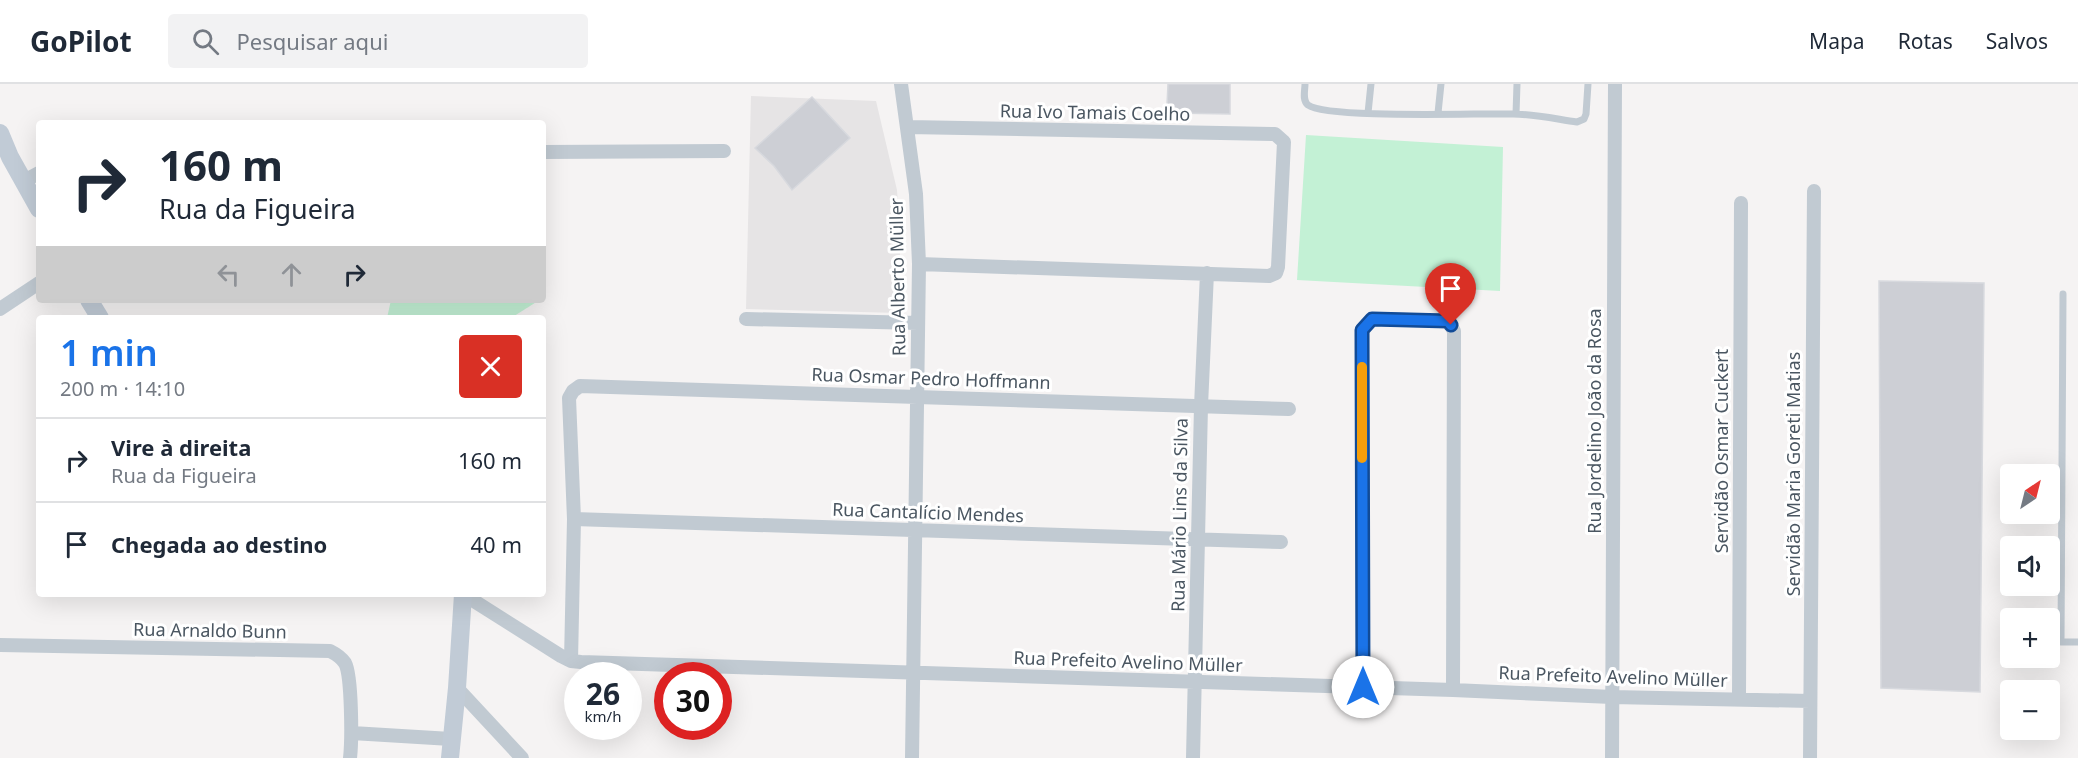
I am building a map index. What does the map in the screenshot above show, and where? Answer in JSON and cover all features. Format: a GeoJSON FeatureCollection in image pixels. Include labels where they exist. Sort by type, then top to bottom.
{"type":"FeatureCollection","features":[{"type":"Feature","properties":{"kind":"main road"},"geometry":{"type":"LineString","coordinates":[[0,133],[10,157],[32,177],[36,195]]}},
{"type":"Feature","properties":{"kind":"main road"},"geometry":{"type":"LineString","coordinates":[[450,758],[463,597]]}},
{"type":"Feature","properties":{"kind":"street","name":"Rua Alberto Müller"},"geometry":{"type":"LineString","coordinates":[[901,84],[916,194],[919,264],[912,758]]}},
{"type":"Feature","properties":{"kind":"street","name":"Rua Jordelino João da Rosa"},"geometry":{"type":"LineString","coordinates":[[1612,758],[1615,84]]}},
{"type":"Feature","properties":{"kind":"street","name":"Rua Ivo Tamais Coelho"},"geometry":{"type":"LineString","coordinates":[[908,127],[1275,134],[1284,142],[1276,273],[1269,276],[1207,273]]}},
{"type":"Feature","properties":{"kind":"street"},"geometry":{"type":"LineString","coordinates":[[546,152],[724,151]]}},
{"type":"Feature","properties":{"kind":"street","name":"Servidão Maria Goreti Matias"},"geometry":{"type":"LineString","coordinates":[[1810,758],[1814,191]]}},
{"type":"Feature","properties":{"kind":"street","name":"Servidão Osmar Cuckert"},"geometry":{"type":"LineString","coordinates":[[1739,699],[1741,203]]}},
{"type":"Feature","properties":{"kind":"street"},"geometry":{"type":"LineString","coordinates":[[919,264],[1207,273]]}},
{"type":"Feature","properties":{"kind":"street","name":"Rua Mário Lins da Silva"},"geometry":{"type":"LineString","coordinates":[[1192,758],[1201,406],[1207,273]]}},
{"type":"Feature","properties":{"kind":"street"},"geometry":{"type":"LineString","coordinates":[[0,309],[36,285]]}},
{"type":"Feature","properties":{"kind":"street"},"geometry":{"type":"LineString","coordinates":[[746,319],[918,323]]}},
{"type":"Feature","properties":{"kind":"street"},"geometry":{"type":"LineString","coordinates":[[1363,687],[1362,330],[1372,319],[1448,321],[1454,331],[1453,690]]}},
{"type":"Feature","properties":{"kind":"street","name":"Rua Osmar Pedro Hoffmann"},"geometry":{"type":"LineString","coordinates":[[574,519],[569,399],[573,391],[580,386],[1289,409]]}},
{"type":"Feature","properties":{"kind":"street"},"geometry":{"type":"LineString","coordinates":[[571,661],[574,519]]}},
{"type":"Feature","properties":{"kind":"street","name":"Rua Cantalício Mendes"},"geometry":{"type":"LineString","coordinates":[[574,519],[1281,542]]}},
{"type":"Feature","properties":{"kind":"street","name":"Rua Prefeito Avelino Müller"},"geometry":{"type":"LineString","coordinates":[[468,597],[571,661],[1612,697],[1810,701]]}},
{"type":"Feature","properties":{"kind":"street","name":"Rua Arnaldo Bunn"},"geometry":{"type":"LineString","coordinates":[[0,645],[330,651],[338,655],[346,664],[352,733],[350,758]]}},
{"type":"Feature","properties":{"kind":"street"},"geometry":{"type":"LineString","coordinates":[[457,688],[522,758]]}},
{"type":"Feature","properties":{"kind":"street"},"geometry":{"type":"LineString","coordinates":[[352,733],[451,740]]}},
{"type":"Feature","properties":{"kind":"lane"},"geometry":{"type":"LineString","coordinates":[[1305,84],[1304,100],[1306,104],[1317,110],[1368,113],[1516,114],[1577,122],[1584,119],[1586,114],[1588,84]]}},
{"type":"Feature","properties":{"kind":"lane"},"geometry":{"type":"LineString","coordinates":[[1368,113],[1371,84]]}},
{"type":"Feature","properties":{"kind":"lane"},"geometry":{"type":"LineString","coordinates":[[1438,113],[1441,84]]}},
{"type":"Feature","properties":{"kind":"lane"},"geometry":{"type":"LineString","coordinates":[[1516,114],[1517,84]]}},
{"type":"Feature","properties":{"kind":"lane"},"geometry":{"type":"LineString","coordinates":[[2063,294],[2061,642],[2078,642]]}},
{"type":"Feature","properties":{"kind":"shaded area"},"geometry":{"type":"Polygon","coordinates":[[[751,96],[876,101],[897,190],[900,233],[900,313],[746,309],[751,96]]]}},
{"type":"Feature","properties":{"kind":"green space"},"geometry":{"type":"Polygon","coordinates":[[[1306,135],[1503,147],[1500,291],[1297,280],[1306,135]]]}},
{"type":"Feature","properties":{"kind":"green space"},"geometry":{"type":"Polygon","coordinates":[[[390,303],[535,303],[516,315],[388,315],[390,303]]]}},
{"type":"Feature","properties":{"kind":"building"},"geometry":{"type":"Polygon","coordinates":[[[1168,84],[1230,84],[1230,114],[1172,113],[1167,105],[1168,84]]]}},
{"type":"Feature","properties":{"kind":"building"},"geometry":{"type":"Polygon","coordinates":[[[812,97],[850,138],[792,190],[774,166],[755,148],[812,97]]]}},
{"type":"Feature","properties":{"kind":"building"},"geometry":{"type":"Polygon","coordinates":[[[1879,281],[1984,283],[1980,692],[1881,688],[1879,281]]]}},
{"type":"Feature","properties":{"kind":"slow traffic"},"geometry":{"type":"LineString","coordinates":[[1362,367],[1362,458]]}},
{"type":"Feature","properties":{"kind":"route"},"geometry":{"type":"LineString","coordinates":[[1363,687],[1362,330],[1372,319],[1448,321],[1451,325]]}}]}
